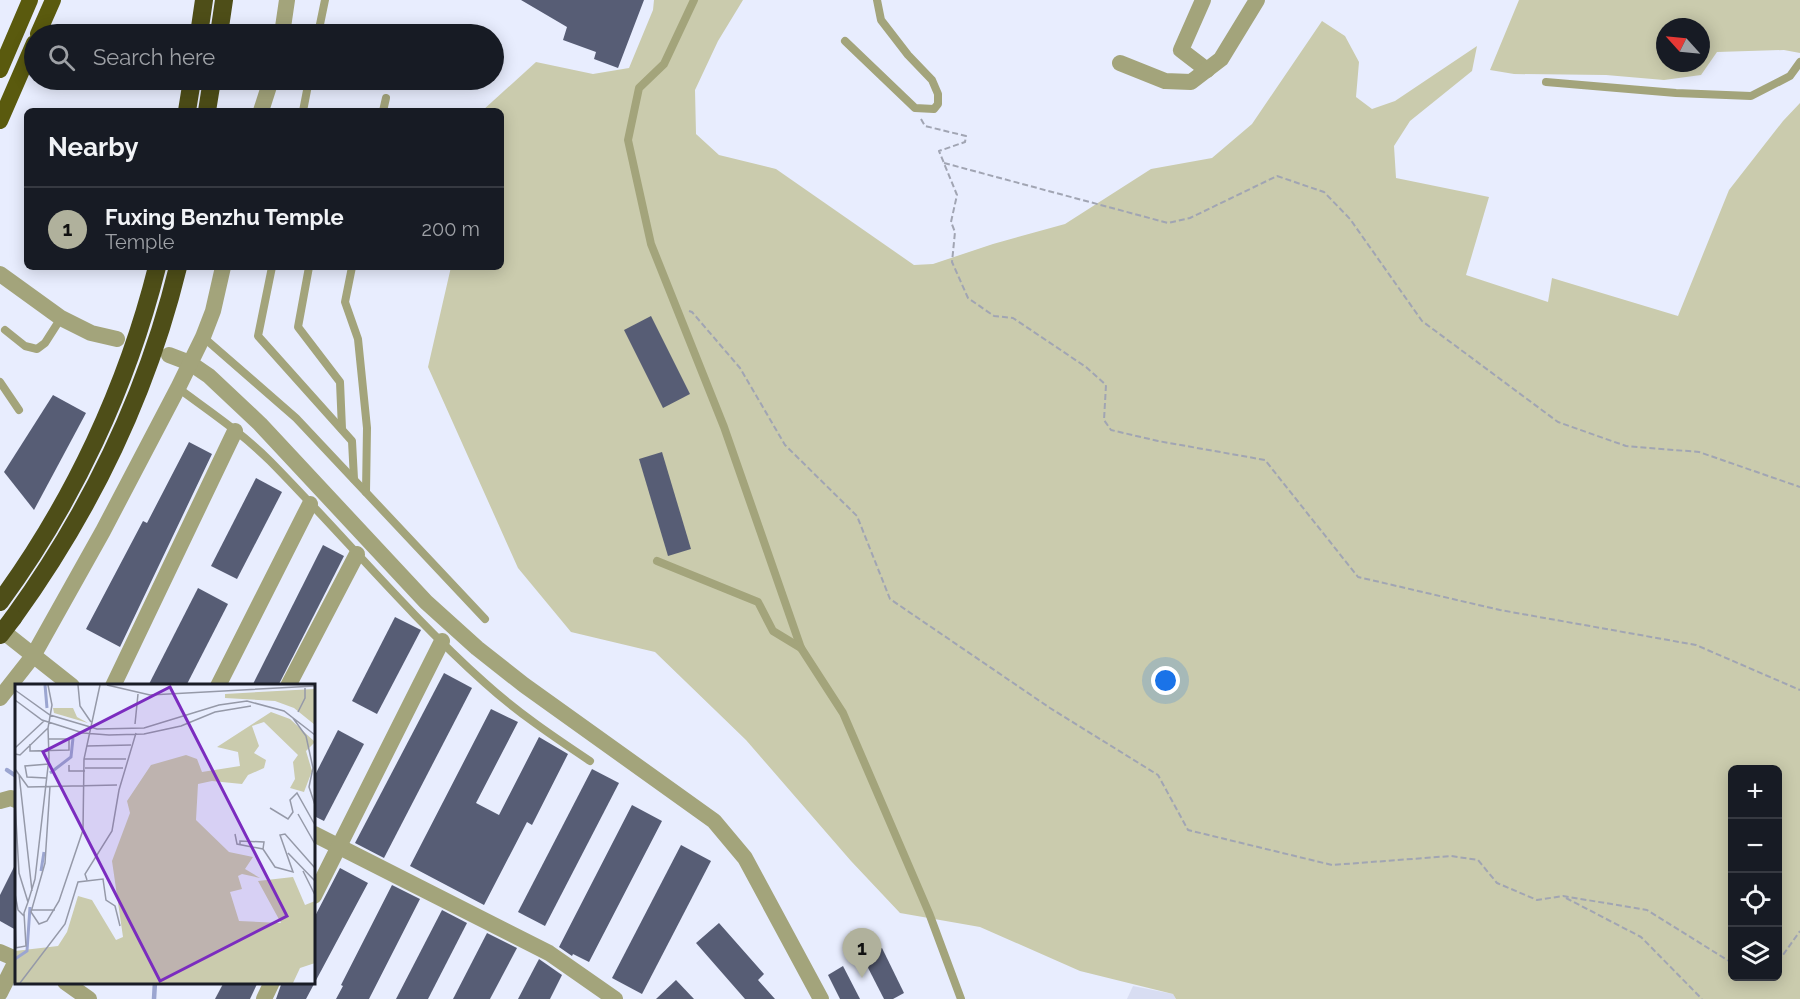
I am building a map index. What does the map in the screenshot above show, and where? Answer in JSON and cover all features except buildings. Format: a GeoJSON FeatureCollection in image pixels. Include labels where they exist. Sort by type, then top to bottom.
{"type":"FeatureCollection","features":[{"type":"Feature","properties":{"kind":"highway"},"geometry":{"type":"LineString","coordinates":[[0,70],[30,0]]}},
{"type":"Feature","properties":{"kind":"highway"},"geometry":{"type":"LineString","coordinates":[[42,24],[53,0]]}},
{"type":"Feature","properties":{"kind":"highway"},"geometry":{"type":"LineString","coordinates":[[200,24],[204,0]]}},
{"type":"Feature","properties":{"kind":"highway"},"geometry":{"type":"LineString","coordinates":[[220,24],[224,0]]}},
{"type":"Feature","properties":{"kind":"highway"},"geometry":{"type":"LineString","coordinates":[[0,121],[24,66]]}},
{"type":"Feature","properties":{"kind":"highway"},"geometry":{"type":"LineString","coordinates":[[187,108],[190,90]]}},
{"type":"Feature","properties":{"kind":"highway"},"geometry":{"type":"LineString","coordinates":[[207,108],[210,90]]}},
{"type":"Feature","properties":{"kind":"highway"},"geometry":{"type":"LineString","coordinates":[[0,602],[42,539],[93,445],[116,395],[135,342],[156,270]]}},
{"type":"Feature","properties":{"kind":"highway"},"geometry":{"type":"LineString","coordinates":[[0,635],[59,550],[111,454],[154,348],[176,270]]}},
{"type":"Feature","properties":{"kind":"street"},"geometry":{"type":"LineString","coordinates":[[283,24],[287,0]]}},
{"type":"Feature","properties":{"kind":"street"},"geometry":{"type":"LineString","coordinates":[[1203,0],[1181,50],[1207,70]]}},
{"type":"Feature","properties":{"kind":"street"},"geometry":{"type":"LineString","coordinates":[[1120,63],[1166,81],[1191,82],[1221,59],[1257,0]]}},
{"type":"Feature","properties":{"kind":"street"},"geometry":{"type":"LineString","coordinates":[[262,108],[268,90]]}},
{"type":"Feature","properties":{"kind":"street"},"geometry":{"type":"LineString","coordinates":[[0,698],[33,656],[103,531],[178,388],[213,311],[222,270]]}},
{"type":"Feature","properties":{"kind":"street"},"geometry":{"type":"LineString","coordinates":[[0,274],[61,318],[91,333],[117,339]]}},
{"type":"Feature","properties":{"kind":"street"},"geometry":{"type":"LineString","coordinates":[[169,355],[190,363],[209,376],[260,424],[426,602],[477,648],[524,685],[714,821],[745,858],[821,999]]}},
{"type":"Feature","properties":{"kind":"street"},"geometry":{"type":"LineString","coordinates":[[114,684],[235,431]]}},
{"type":"Feature","properties":{"kind":"street"},"geometry":{"type":"LineString","coordinates":[[219,684],[310,504]]}},
{"type":"Feature","properties":{"kind":"street"},"geometry":{"type":"LineString","coordinates":[[289,684],[357,554]]}},
{"type":"Feature","properties":{"kind":"street"},"geometry":{"type":"LineString","coordinates":[[6,624],[33,656],[69,684]]}},
{"type":"Feature","properties":{"kind":"street"},"geometry":{"type":"LineString","coordinates":[[315,894],[442,641]]}},
{"type":"Feature","properties":{"kind":"street"},"geometry":{"type":"LineString","coordinates":[[0,801],[11,798],[15,800]]}},
{"type":"Feature","properties":{"kind":"street"},"geometry":{"type":"LineString","coordinates":[[315,835],[549,953],[615,999]]}},
{"type":"Feature","properties":{"kind":"street"},"geometry":{"type":"LineString","coordinates":[[0,952],[15,960]]}},
{"type":"Feature","properties":{"kind":"street"},"geometry":{"type":"LineString","coordinates":[[0,993],[15,962]]}},
{"type":"Feature","properties":{"kind":"street"},"geometry":{"type":"LineString","coordinates":[[68,984],[89,999]]}},
{"type":"Feature","properties":{"kind":"street"},"geometry":{"type":"LineString","coordinates":[[264,999],[271,984]]}},
{"type":"Feature","properties":{"kind":"lane"},"geometry":{"type":"LineString","coordinates":[[320,24],[325,0]]}},
{"type":"Feature","properties":{"kind":"lane"},"geometry":{"type":"LineString","coordinates":[[694,0],[664,64],[639,88],[628,140],[651,244],[724,427],[801,648],[843,713],[929,913],[961,999]]}},
{"type":"Feature","properties":{"kind":"lane"},"geometry":{"type":"LineString","coordinates":[[845,41],[915,108],[934,109],[938,104],[938,94],[932,80],[908,55],[881,20],[878,0]]}},
{"type":"Feature","properties":{"kind":"lane"},"geometry":{"type":"LineString","coordinates":[[1546,82],[1676,93],[1751,96],[1790,76],[1800,62]]}},
{"type":"Feature","properties":{"kind":"lane"},"geometry":{"type":"LineString","coordinates":[[304,108],[307,90]]}},
{"type":"Feature","properties":{"kind":"lane"},"geometry":{"type":"LineString","coordinates":[[384,108],[386,98]]}},
{"type":"Feature","properties":{"kind":"lane"},"geometry":{"type":"LineString","coordinates":[[271,270],[258,336],[352,441],[354,480]]}},
{"type":"Feature","properties":{"kind":"lane"},"geometry":{"type":"LineString","coordinates":[[308,270],[298,327],[340,382],[342,429]]}},
{"type":"Feature","properties":{"kind":"lane"},"geometry":{"type":"LineString","coordinates":[[351,270],[345,302],[358,339],[367,428],[366,492]]}},
{"type":"Feature","properties":{"kind":"lane"},"geometry":{"type":"LineString","coordinates":[[2,330],[25,346],[37,349],[45,343],[61,318]]}},
{"type":"Feature","properties":{"kind":"lane"},"geometry":{"type":"LineString","coordinates":[[203,337],[296,418],[485,619]]}},
{"type":"Feature","properties":{"kind":"lane"},"geometry":{"type":"LineString","coordinates":[[0,382],[19,410]]}},
{"type":"Feature","properties":{"kind":"lane"},"geometry":{"type":"LineString","coordinates":[[178,388],[235,431],[268,460],[485,683],[590,761]]}},
{"type":"Feature","properties":{"kind":"lane"},"geometry":{"type":"LineString","coordinates":[[657,561],[758,602],[773,631],[801,648]]}},
{"type":"Feature","properties":{"kind":"path"},"geometry":{"type":"LineString","coordinates":[[915,108],[925,126],[966,136],[965,142],[939,151],[957,195],[951,222],[955,232],[952,262],[968,298],[994,316],[1013,318],[1086,367],[1106,385],[1104,420],[1112,430],[1158,441],[1265,460],[1358,577],[1500,610],[1696,645],[1800,690]]}},
{"type":"Feature","properties":{"kind":"path"},"geometry":{"type":"LineString","coordinates":[[943,162],[1168,223],[1190,218],[1277,176],[1324,192],[1350,219],[1422,321],[1558,422],[1626,446],[1699,452],[1800,487]]}},
{"type":"Feature","properties":{"kind":"path"},"geometry":{"type":"LineString","coordinates":[[676,308],[692,312],[741,368],[785,445],[857,516],[890,599],[1050,708],[1158,775],[1188,830],[1332,865],[1451,856],[1478,860],[1497,883],[1538,900],[1563,896],[1647,910],[1728,961]]}},
{"type":"Feature","properties":{"kind":"path"},"geometry":{"type":"LineString","coordinates":[[1563,896],[1641,937],[1702,999]]}},
{"type":"Feature","properties":{"kind":"path"},"geometry":{"type":"LineString","coordinates":[[1782,957],[1800,932]]}},
{"type":"Feature","properties":{"kind":"shaded area"},"geometry":{"type":"Polygon","coordinates":[[[1133,986],[1173,994],[1176,999],[1127,999],[1133,986]]]}},
{"type":"Feature","properties":{"kind":"green space"},"geometry":{"type":"Polygon","coordinates":[[[654,0],[743,0],[718,41],[695,90],[696,134],[719,155],[776,169],[914,265],[933,264],[1065,224],[1151,169],[1212,158],[1252,124],[1322,21],[1345,36],[1359,62],[1356,97],[1372,109],[1395,101],[1477,46],[1472,71],[1410,121],[1394,146],[1396,178],[1489,197],[1466,275],[1548,302],[1552,278],[1678,316],[1729,190],[1800,103],[1800,999],[1176,999],[1173,994],[1080,971],[980,927],[900,913],[851,861],[746,740],[655,652],[571,632],[518,568],[428,367],[450,270],[504,270],[504,108],[485,108],[536,62],[593,74],[629,68],[653,10],[654,0]]]}},
{"type":"Feature","properties":{"kind":"green space"},"geometry":{"type":"Polygon","coordinates":[[[1519,0],[1800,0],[1800,53],[1784,50],[1717,52],[1710,62],[1710,18],[1656,18],[1656,72],[1703,72],[1701,75],[1664,80],[1606,75],[1514,74],[1490,70],[1519,0]]]}},
{"type":"Feature","properties":{"kind":"waterway"},"geometry":{"type":"LineString","coordinates":[[7,770],[15,775]]}},
{"type":"Feature","properties":{"kind":"waterway"},"geometry":{"type":"LineString","coordinates":[[154,999],[155,984]]}},
{"type":"Feature","properties":{"kind":"place","name":"Fuxing Benzhu Temple"},"geometry":{"type":"Point","coordinates":[862,978]}}]}
